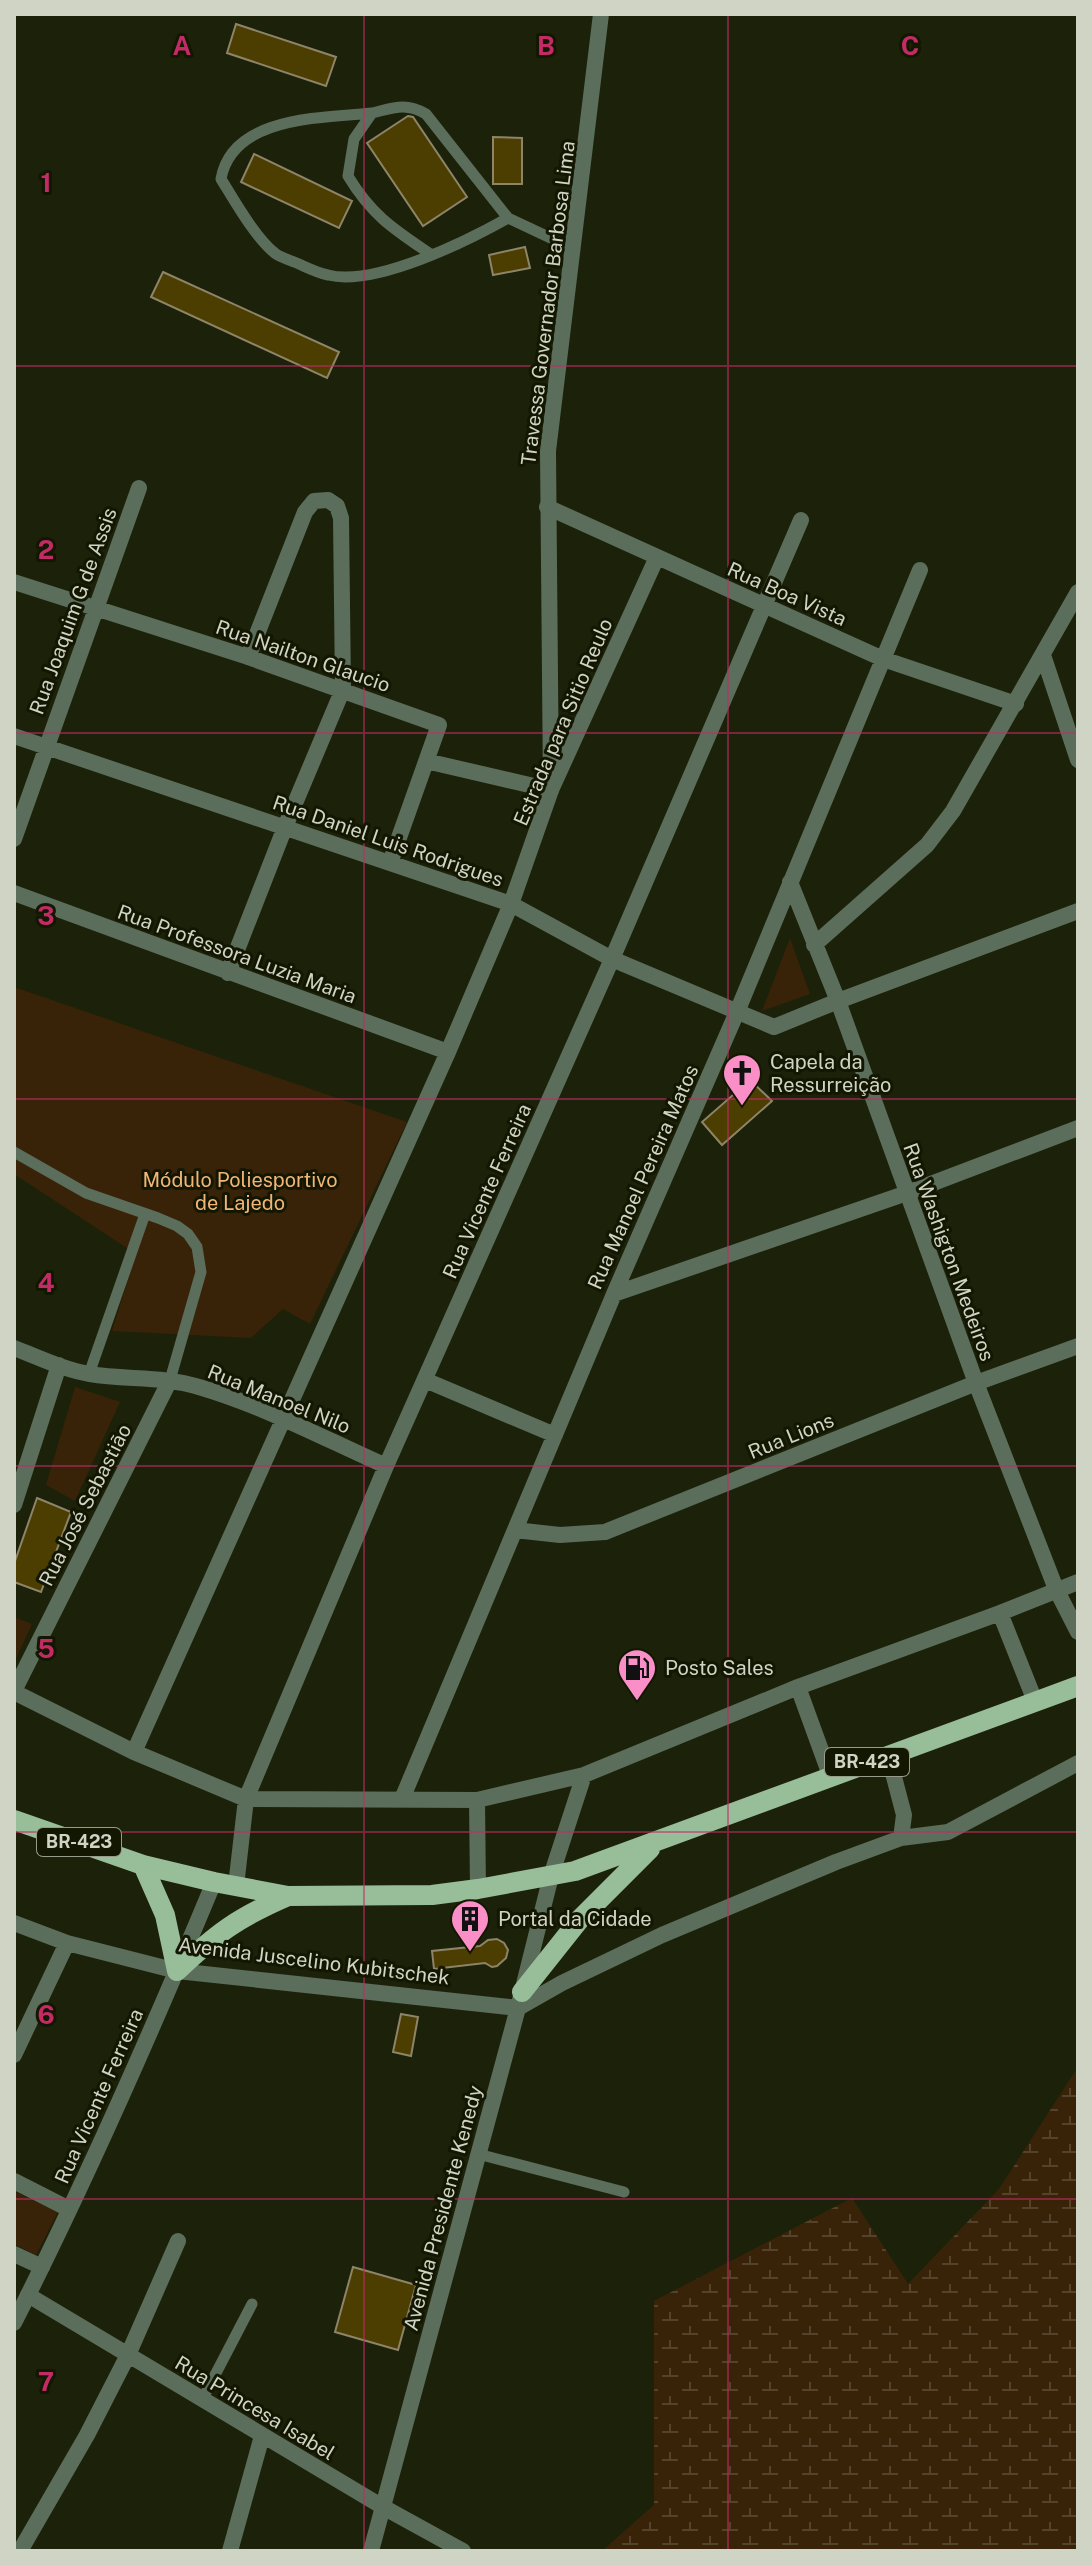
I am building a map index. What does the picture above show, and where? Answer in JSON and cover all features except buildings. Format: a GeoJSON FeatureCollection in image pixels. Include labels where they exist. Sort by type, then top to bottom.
{"type":"FeatureCollection","features":[{"type":"Feature","properties":{"kind":"main road","name":"BR-423"},"geometry":{"type":"LineString","coordinates":[[14,1820],[143,1865],[288,1896],[432,1895],[575,1871],[1078,1686]]}},
{"type":"Feature","properties":{"kind":"main road"},"geometry":{"type":"LineString","coordinates":[[520,2000],[580,1919],[658,1842]]}},
{"type":"Feature","properties":{"kind":"main road"},"geometry":{"type":"LineString","coordinates":[[143,1865],[165,1915],[177,1971]]}},
{"type":"Feature","properties":{"kind":"main road"},"geometry":{"type":"LineString","coordinates":[[177,1971],[223,1929],[247,1914],[288,1896]]}},
{"type":"Feature","properties":{"kind":"street","name":"Travessa Governador Barbosa Lima"},"geometry":{"type":"LineString","coordinates":[[551,790],[548,451],[601,14]]}},
{"type":"Feature","properties":{"kind":"street","name":"Rua Joaquim G de Assis"},"geometry":{"type":"LineString","coordinates":[[14,839],[139,488]]}},
{"type":"Feature","properties":{"kind":"street"},"geometry":{"type":"LineString","coordinates":[[228,973],[343,689],[341,518],[337,506],[328,500],[314,501],[305,512],[248,657]]}},
{"type":"Feature","properties":{"kind":"street","name":"Rua Boa Vista"},"geometry":{"type":"LineString","coordinates":[[547,507],[883,659],[1016,704]]}},
{"type":"Feature","properties":{"kind":"street","name":"Rua Vicente Ferreira"},"geometry":{"type":"LineString","coordinates":[[236,1886],[246,1799],[386,1466],[612,959],[801,520]]}},
{"type":"Feature","properties":{"kind":"street","name":"Estrada para Sitio Reulo"},"geometry":{"type":"LineString","coordinates":[[511,904],[551,790],[657,557]]}},
{"type":"Feature","properties":{"kind":"street","name":"Rua Manoel Pereira Matos"},"geometry":{"type":"LineString","coordinates":[[402,1799],[614,1294],[737,1012],[920,570]]}},
{"type":"Feature","properties":{"kind":"street","name":"Rua Nailton Glaucio"},"geometry":{"type":"LineString","coordinates":[[14,582],[248,657],[439,725],[390,863]]}},
{"type":"Feature","properties":{"kind":"street"},"geometry":{"type":"LineString","coordinates":[[814,945],[927,845],[953,811],[1078,592]]}},
{"type":"Feature","properties":{"kind":"street"},"geometry":{"type":"LineString","coordinates":[[1043,655],[1078,760]]}},
{"type":"Feature","properties":{"kind":"street","name":"Rua Daniel Luis Rodrigues"},"geometry":{"type":"LineString","coordinates":[[14,736],[511,904],[612,959],[774,1027],[1078,911]]}},
{"type":"Feature","properties":{"kind":"street"},"geometry":{"type":"LineString","coordinates":[[426,761],[551,790]]}},
{"type":"Feature","properties":{"kind":"street","name":"Rua Washigton Medeiros"},"geometry":{"type":"LineString","coordinates":[[790,882],[838,1001],[976,1383],[1056,1589],[1078,1632]]}},
{"type":"Feature","properties":{"kind":"street","name":"Rua Professora Luzia Maria"},"geometry":{"type":"LineString","coordinates":[[14,893],[448,1052]]}},
{"type":"Feature","properties":{"kind":"street"},"geometry":{"type":"LineString","coordinates":[[134,1752],[448,1052],[511,904]]}},
{"type":"Feature","properties":{"kind":"street"},"geometry":{"type":"LineString","coordinates":[[614,1294],[907,1193],[1078,1128]]}},
{"type":"Feature","properties":{"kind":"street","name":"Rua Lions"},"geometry":{"type":"LineString","coordinates":[[515,1530],[560,1535],[605,1532],[976,1383],[1078,1346]]}},
{"type":"Feature","properties":{"kind":"street","name":"Rua Manoel Nilo"},"geometry":{"type":"LineString","coordinates":[[14,1348],[89,1374],[170,1380],[200,1387],[284,1420],[386,1466]]}},
{"type":"Feature","properties":{"kind":"street"},"geometry":{"type":"LineString","coordinates":[[14,1505],[59,1365]]}},
{"type":"Feature","properties":{"kind":"street","name":"Rua José Sebastião"},"geometry":{"type":"LineString","coordinates":[[14,1691],[170,1380]]}},
{"type":"Feature","properties":{"kind":"street"},"geometry":{"type":"LineString","coordinates":[[425,1380],[555,1435]]}},
{"type":"Feature","properties":{"kind":"street"},"geometry":{"type":"LineString","coordinates":[[14,1691],[134,1752],[246,1799],[477,1800],[584,1775],[798,1687],[1078,1582]]}},
{"type":"Feature","properties":{"kind":"street"},"geometry":{"type":"LineString","coordinates":[[1000,1613],[1035,1701]]}},
{"type":"Feature","properties":{"kind":"street"},"geometry":{"type":"LineString","coordinates":[[798,1687],[830,1775]]}},
{"type":"Feature","properties":{"kind":"street"},"geometry":{"type":"LineString","coordinates":[[888,1754],[904,1815],[901,1838]]}},
{"type":"Feature","properties":{"kind":"street"},"geometry":{"type":"LineString","coordinates":[[520,2000],[662,1935],[836,1862],[901,1838],[948,1832],[1078,1763]]}},
{"type":"Feature","properties":{"kind":"street","name":"Avenida Presidente Kenedy"},"geometry":{"type":"LineString","coordinates":[[371,2551],[551,1876],[584,1775]]}},
{"type":"Feature","properties":{"kind":"street"},"geometry":{"type":"LineString","coordinates":[[477,1800],[478,1889]]}},
{"type":"Feature","properties":{"kind":"street","name":"Rua Vicente Ferreira"},"geometry":{"type":"LineString","coordinates":[[14,2323],[177,1971],[214,1882]]}},
{"type":"Feature","properties":{"kind":"street","name":"Avenida Juscelino Kubitschek"},"geometry":{"type":"LineString","coordinates":[[14,1923],[67,1943],[177,1971],[520,2000]]}},
{"type":"Feature","properties":{"kind":"street"},"geometry":{"type":"LineString","coordinates":[[14,2055],[67,1943]]}},
{"type":"Feature","properties":{"kind":"street"},"geometry":{"type":"LineString","coordinates":[[14,2181],[69,2209]]}},
{"type":"Feature","properties":{"kind":"street"},"geometry":{"type":"LineString","coordinates":[[20,2551],[87,2435],[128,2355],[178,2241]]}},
{"type":"Feature","properties":{"kind":"street"},"geometry":{"type":"LineString","coordinates":[[14,2254],[42,2267]]}},
{"type":"Feature","properties":{"kind":"street","name":"Rua Princesa Isabel"},"geometry":{"type":"LineString","coordinates":[[28,2295],[262,2436],[463,2551]]}},
{"type":"Feature","properties":{"kind":"street"},"geometry":{"type":"LineString","coordinates":[[230,2551],[262,2436]]}},
{"type":"Feature","properties":{"kind":"lane"},"geometry":{"type":"LineString","coordinates":[[508,218],[432,255],[374,273],[329,276],[276,254],[243,215],[221,179],[224,163],[234,148],[248,137],[276,125],[414,107],[426,114],[508,218],[574,249]]}},
{"type":"Feature","properties":{"kind":"lane"},"geometry":{"type":"LineString","coordinates":[[372,113],[354,139],[348,176],[363,200],[381,220],[432,255]]}},
{"type":"Feature","properties":{"kind":"lane"},"geometry":{"type":"LineString","coordinates":[[14,1152],[86,1193],[177,1226],[188,1234],[197,1247],[201,1272],[170,1380]]}},
{"type":"Feature","properties":{"kind":"lane"},"geometry":{"type":"LineString","coordinates":[[89,1374],[145,1214]]}},
{"type":"Feature","properties":{"kind":"lane"},"geometry":{"type":"LineString","coordinates":[[478,2154],[624,2192]]}},
{"type":"Feature","properties":{"kind":"lane"},"geometry":{"type":"LineString","coordinates":[[202,2400],[252,2304]]}},
{"type":"Feature","properties":{"kind":"green space"},"geometry":{"type":"Polygon","coordinates":[[[790,938],[810,994],[762,1011],[790,938]]]}},
{"type":"Feature","properties":{"kind":"green space","name":"Módulo Poliesportivo de Lajedo"},"geometry":{"type":"Polygon","coordinates":[[[14,987],[407,1122],[310,1324],[283,1309],[251,1338],[112,1331],[136,1254],[14,1174],[14,987]]]}},
{"type":"Feature","properties":{"kind":"green space"},"geometry":{"type":"Polygon","coordinates":[[[75,1387],[120,1402],[75,1501],[46,1485],[75,1387]]]}},
{"type":"Feature","properties":{"kind":"green space"},"geometry":{"type":"Polygon","coordinates":[[[14,1617],[32,1624],[14,1663],[14,1617]]]}},
{"type":"Feature","properties":{"kind":"green space"},"geometry":{"type":"Polygon","coordinates":[[[1078,2067],[1078,2551],[602,2551],[654,2505],[654,2301],[852,2198],[908,2284],[999,2189],[1078,2067]]]}},
{"type":"Feature","properties":{"kind":"green space"},"geometry":{"type":"Polygon","coordinates":[[[14,2191],[58,2212],[36,2255],[14,2244],[14,2191]]]}},
{"type":"Feature","properties":{"kind":"place","name":"Capela da Ressurreição"},"geometry":{"type":"Point","coordinates":[742,1107]}},
{"type":"Feature","properties":{"kind":"place","name":"Posto Sales"},"geometry":{"type":"Point","coordinates":[637,1702]}},
{"type":"Feature","properties":{"kind":"place","name":"Portal da Cidade"},"geometry":{"type":"Point","coordinates":[470,1953]}}]}
